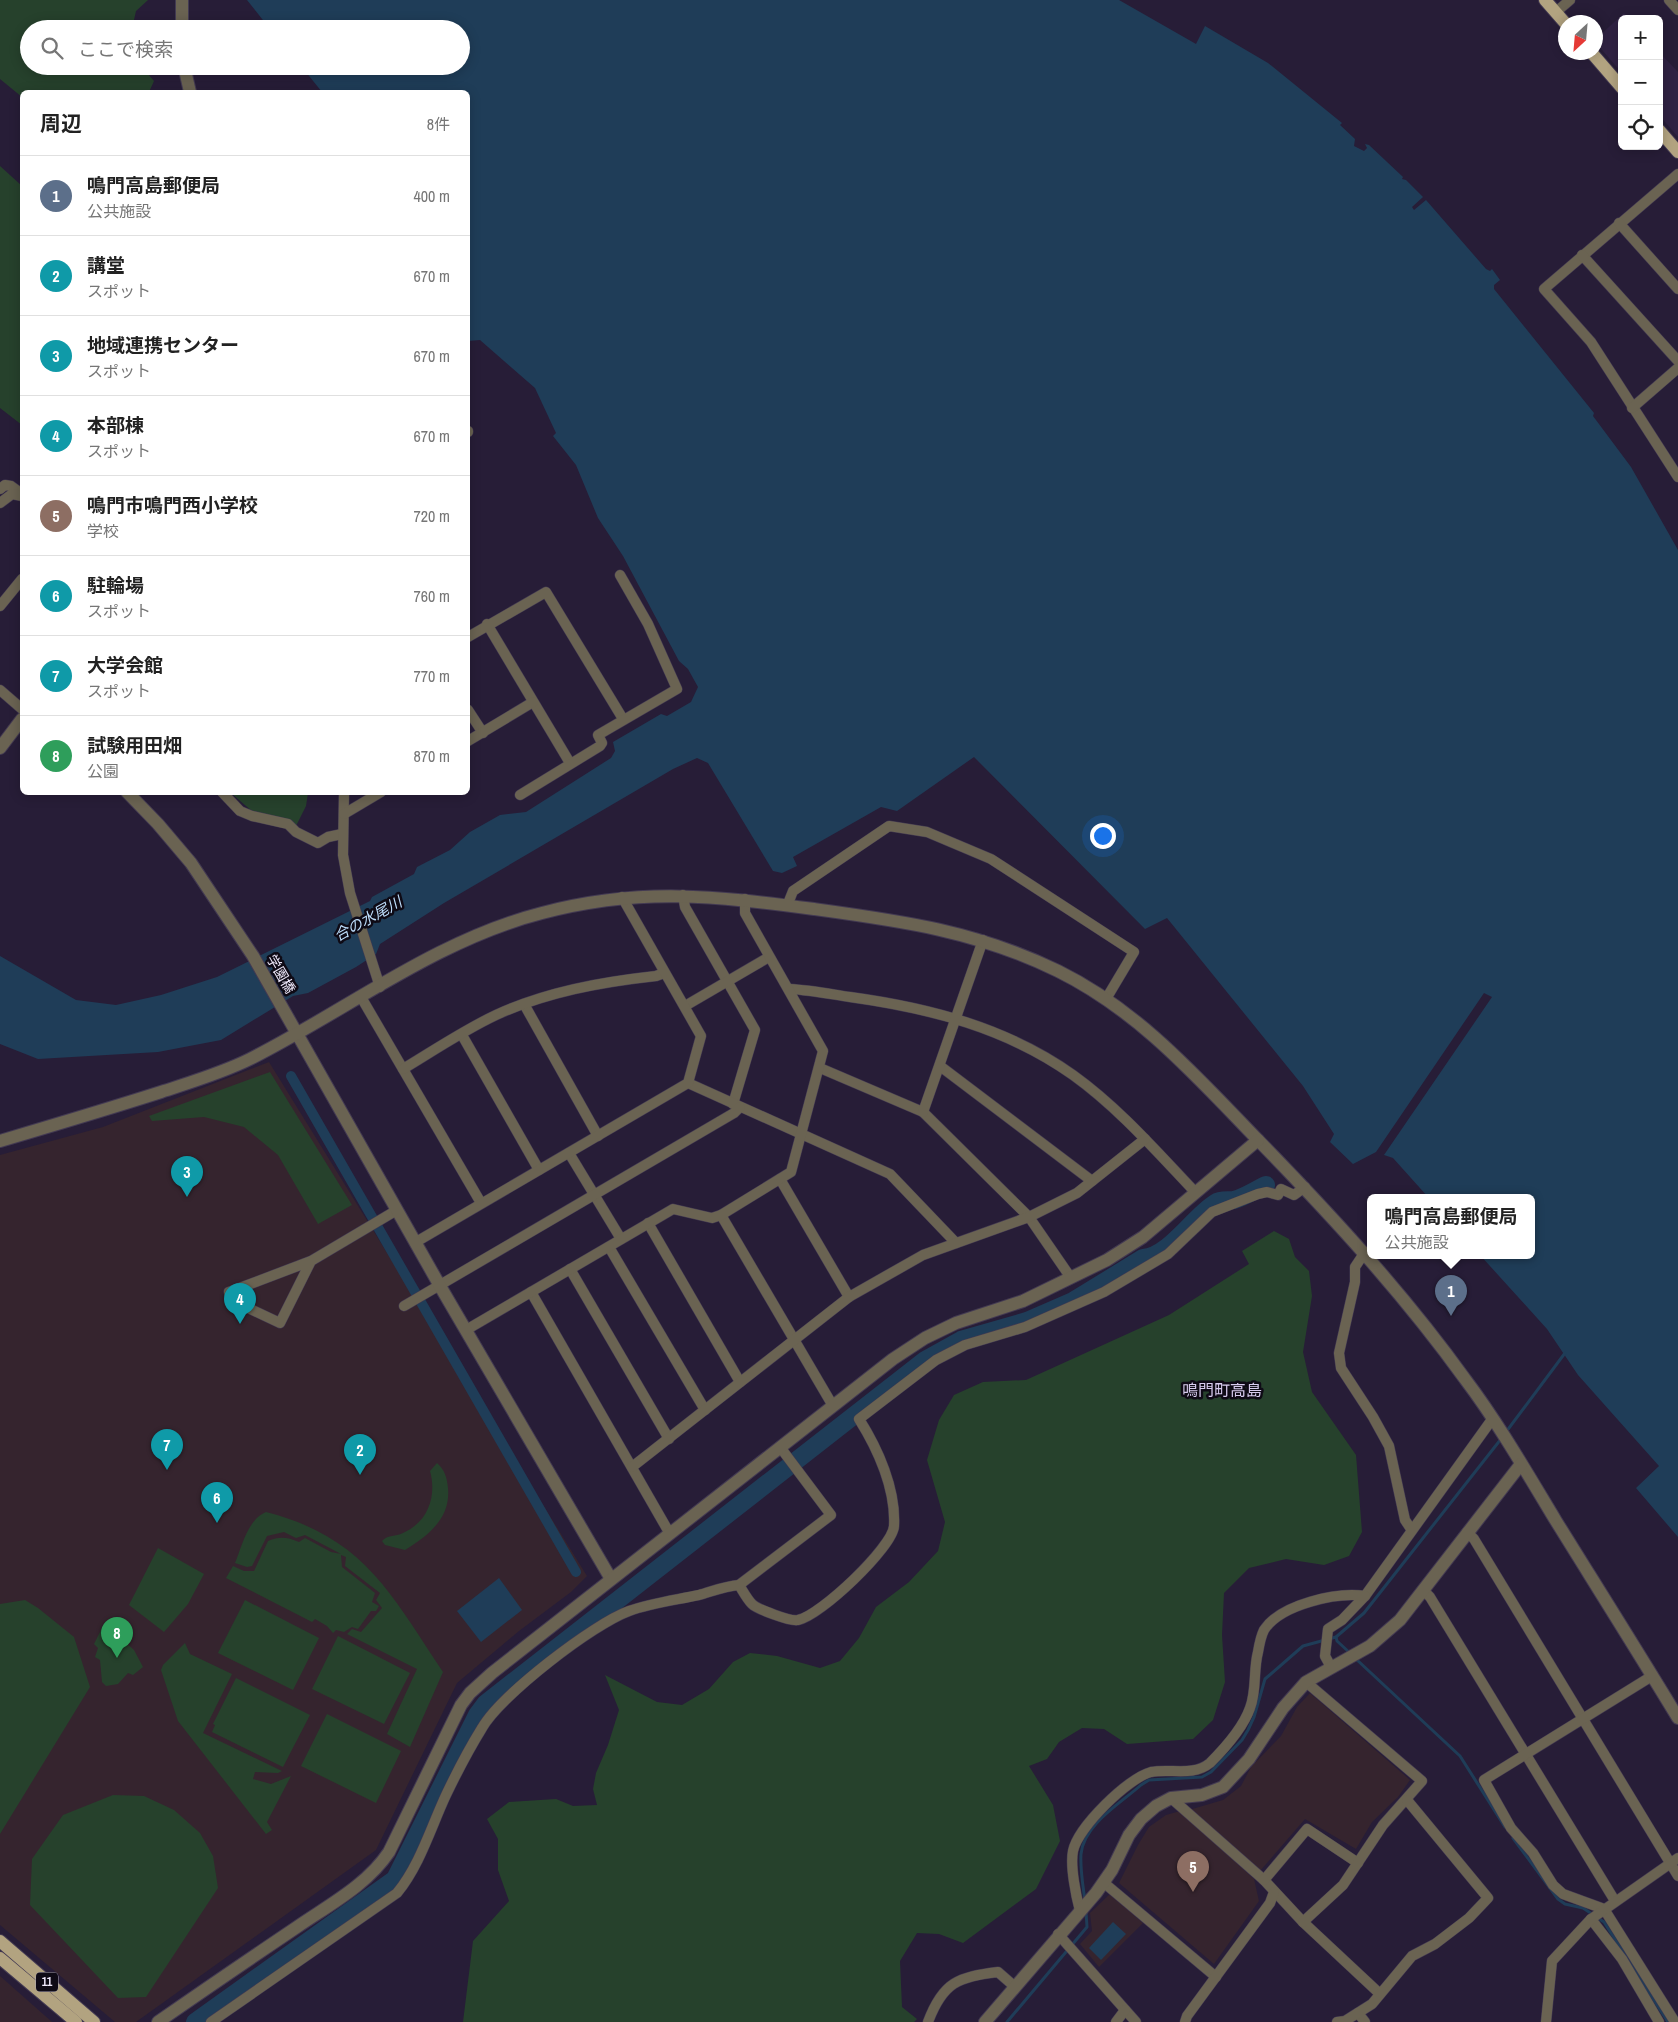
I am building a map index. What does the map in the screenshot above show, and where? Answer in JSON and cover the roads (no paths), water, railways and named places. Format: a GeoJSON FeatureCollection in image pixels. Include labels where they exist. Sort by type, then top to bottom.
{"type":"FeatureCollection","features":[{"type":"Feature","properties":{"kind":"main road"},"geometry":{"type":"LineString","coordinates":[[1545,0],[1558,15]]}},
{"type":"Feature","properties":{"kind":"main road"},"geometry":{"type":"LineString","coordinates":[[1598,60],[1618,83]]}},
{"type":"Feature","properties":{"kind":"main road"},"geometry":{"type":"LineString","coordinates":[[1663,135],[1678,152]]}},
{"type":"Feature","properties":{"kind":"main road","name":"11"},"geometry":{"type":"LineString","coordinates":[[0,1941],[94,2022]]}},
{"type":"Feature","properties":{"kind":"main road","name":"11"},"geometry":{"type":"LineString","coordinates":[[0,1958],[76,2022]]}},
{"type":"Feature","properties":{"kind":"street"},"geometry":{"type":"LineString","coordinates":[[182,0],[182,20]]}},
{"type":"Feature","properties":{"kind":"street"},"geometry":{"type":"LineString","coordinates":[[1556,12],[1570,0]]}},
{"type":"Feature","properties":{"kind":"street"},"geometry":{"type":"LineString","coordinates":[[1669,0],[1678,10]]}},
{"type":"Feature","properties":{"kind":"street"},"geometry":{"type":"LineString","coordinates":[[186,75],[190,90]]}},
{"type":"Feature","properties":{"kind":"street"},"geometry":{"type":"LineString","coordinates":[[1678,174],[1544,289],[1591,342],[1678,477]]}},
{"type":"Feature","properties":{"kind":"street"},"geometry":{"type":"LineString","coordinates":[[1619,223],[1678,289]]}},
{"type":"Feature","properties":{"kind":"street"},"geometry":{"type":"LineString","coordinates":[[1582,255],[1678,361]]}},
{"type":"Feature","properties":{"kind":"street"},"geometry":{"type":"LineString","coordinates":[[1632,408],[1678,368]]}},
{"type":"Feature","properties":{"kind":"street"},"geometry":{"type":"LineString","coordinates":[[0,489],[5,485],[11,486],[20,493]]}},
{"type":"Feature","properties":{"kind":"street"},"geometry":{"type":"LineString","coordinates":[[0,503],[12,494],[20,495]]}},
{"type":"Feature","properties":{"kind":"street"},"geometry":{"type":"LineString","coordinates":[[520,795],[600,746],[602,743],[598,734],[677,689],[648,624],[620,575]]}},
{"type":"Feature","properties":{"kind":"street"},"geometry":{"type":"LineString","coordinates":[[0,606],[20,581]]}},
{"type":"Feature","properties":{"kind":"street"},"geometry":{"type":"LineString","coordinates":[[470,635],[546,592],[622,719]]}},
{"type":"Feature","properties":{"kind":"street"},"geometry":{"type":"LineString","coordinates":[[487,624],[570,763]]}},
{"type":"Feature","properties":{"kind":"street"},"geometry":{"type":"LineString","coordinates":[[0,690],[20,707]]}},
{"type":"Feature","properties":{"kind":"street"},"geometry":{"type":"LineString","coordinates":[[470,741],[533,702]]}},
{"type":"Feature","properties":{"kind":"street"},"geometry":{"type":"LineString","coordinates":[[470,713],[483,732]]}},
{"type":"Feature","properties":{"kind":"street"},"geometry":{"type":"LineString","coordinates":[[0,748],[20,722]]}},
{"type":"Feature","properties":{"kind":"street","name":"学園橋"},"geometry":{"type":"LineString","coordinates":[[130,795],[158,824],[191,863],[253,956],[282,1006],[296,1035],[416,1242],[435,1289],[466,1330],[611,1579]]}},
{"type":"Feature","properties":{"kind":"street"},"geometry":{"type":"LineString","coordinates":[[225,795],[240,811],[252,816],[288,824],[296,832],[318,843],[328,837],[342,834]]}},
{"type":"Feature","properties":{"kind":"street"},"geometry":{"type":"LineString","coordinates":[[344,795],[342,855],[354,904],[380,986]]}},
{"type":"Feature","properties":{"kind":"street"},"geometry":{"type":"LineString","coordinates":[[344,814],[376,795]]}},
{"type":"Feature","properties":{"kind":"street"},"geometry":{"type":"LineString","coordinates":[[787,906],[793,891],[889,826],[927,832],[991,860],[1134,952],[1106,999]]}},
{"type":"Feature","properties":{"kind":"street"},"geometry":{"type":"LineString","coordinates":[[407,1305],[734,1113],[755,1030],[685,908],[683,895]]}},
{"type":"Feature","properties":{"kind":"street"},"geometry":{"type":"LineString","coordinates":[[0,1141],[186,1084],[242,1063],[296,1035],[441,951],[498,926],[540,913],[622,897],[683,895],[745,900],[934,926],[983,940],[1061,972],[1106,999],[1142,1025],[1188,1065],[1367,1254]]}},
{"type":"Feature","properties":{"kind":"street"},"geometry":{"type":"LineString","coordinates":[[416,1242],[688,1083],[701,1036],[622,897]]}},
{"type":"Feature","properties":{"kind":"street"},"geometry":{"type":"LineString","coordinates":[[466,1330],[673,1209],[712,1218],[721,1215],[791,1172],[824,1051],[790,989],[769,957],[746,912],[745,900]]}},
{"type":"Feature","properties":{"kind":"street"},"geometry":{"type":"LineString","coordinates":[[923,1112],[983,940]]}},
{"type":"Feature","properties":{"kind":"street"},"geometry":{"type":"LineString","coordinates":[[685,1006],[769,957]]}},
{"type":"Feature","properties":{"kind":"street"},"geometry":{"type":"LineString","coordinates":[[402,1069],[496,1016],[524,1004],[591,984],[656,976],[664,972]]}},
{"type":"Feature","properties":{"kind":"street"},"geometry":{"type":"LineString","coordinates":[[790,989],[878,1000],[957,1018],[1002,1035],[1036,1052],[1074,1076],[1112,1107],[1196,1193]]}},
{"type":"Feature","properties":{"kind":"street"},"geometry":{"type":"LineString","coordinates":[[361,998],[481,1204]]}},
{"type":"Feature","properties":{"kind":"street"},"geometry":{"type":"LineString","coordinates":[[524,1004],[598,1136]]}},
{"type":"Feature","properties":{"kind":"street"},"geometry":{"type":"LineString","coordinates":[[462,1035],[539,1170]]}},
{"type":"Feature","properties":{"kind":"street"},"geometry":{"type":"LineString","coordinates":[[940,1066],[1092,1181]]}},
{"type":"Feature","properties":{"kind":"street"},"geometry":{"type":"LineString","coordinates":[[820,1068],[923,1112],[1029,1217],[1071,1278]]}},
{"type":"Feature","properties":{"kind":"street"},"geometry":{"type":"LineString","coordinates":[[688,1083],[890,1174],[956,1243]]}},
{"type":"Feature","properties":{"kind":"street"},"geometry":{"type":"LineString","coordinates":[[632,1467],[849,1297],[916,1259],[1029,1217],[1077,1193],[1145,1139]]}},
{"type":"Feature","properties":{"kind":"street"},"geometry":{"type":"LineString","coordinates":[[158,2022],[367,1878],[389,1852],[461,1705],[470,1693],[611,1579],[893,1359],[925,1338],[956,1323],[1023,1301],[1108,1260],[1143,1238],[1258,1140]]}},
{"type":"Feature","properties":{"kind":"street"},"geometry":{"type":"LineString","coordinates":[[569,1153],[621,1239]]}},
{"type":"Feature","properties":{"kind":"street"},"geometry":{"type":"LineString","coordinates":[[780,1179],[849,1297]]}},
{"type":"Feature","properties":{"kind":"street"},"geometry":{"type":"LineString","coordinates":[[739,1585],[752,1605],[786,1618],[797,1620],[826,1604],[849,1585],[881,1550],[892,1536],[894,1526],[892,1505],[877,1446],[859,1418],[936,1360],[964,1345],[1025,1327],[1104,1292],[1168,1254],[1212,1212],[1267,1192],[1278,1195],[1281,1189],[1294,1194],[1304,1186]]}},
{"type":"Feature","properties":{"kind":"street"},"geometry":{"type":"LineString","coordinates":[[311,1261],[280,1323],[231,1300],[229,1292],[311,1261],[397,1210]]}},
{"type":"Feature","properties":{"kind":"street"},"geometry":{"type":"LineString","coordinates":[[721,1215],[793,1341],[833,1406]]}},
{"type":"Feature","properties":{"kind":"street"},"geometry":{"type":"LineString","coordinates":[[648,1223],[740,1382]]}},
{"type":"Feature","properties":{"kind":"street"},"geometry":{"type":"LineString","coordinates":[[609,1247],[704,1410]]}},
{"type":"Feature","properties":{"kind":"street"},"geometry":{"type":"LineString","coordinates":[[1365,1252],[1356,1266],[1355,1282],[1339,1354],[1341,1368],[1373,1417],[1389,1446],[1405,1520],[1411,1529]]}},
{"type":"Feature","properties":{"kind":"street"},"geometry":{"type":"LineString","coordinates":[[1371,1259],[1419,1317],[1494,1420],[1678,1718]]}},
{"type":"Feature","properties":{"kind":"street"},"geometry":{"type":"LineString","coordinates":[[570,1269],[669,1438]]}},
{"type":"Feature","properties":{"kind":"street"},"geometry":{"type":"LineString","coordinates":[[531,1292],[670,1534]]}},
{"type":"Feature","properties":{"kind":"street"},"geometry":{"type":"LineString","coordinates":[[1331,1667],[1325,1656],[1326,1632],[1365,1596],[1404,1544],[1411,1529],[1494,1420]]}},
{"type":"Feature","properties":{"kind":"street"},"geometry":{"type":"LineString","coordinates":[[211,2022],[397,1892],[405,1884],[447,1793],[483,1726],[499,1705],[568,1647],[602,1624],[629,1611],[708,1593],[727,1585],[739,1585],[831,1515],[780,1447]]}},
{"type":"Feature","properties":{"kind":"street"},"geometry":{"type":"LineString","coordinates":[[985,2022],[1103,1882],[1140,1819],[1156,1806],[1172,1798],[1202,1795],[1223,1786],[1249,1759],[1283,1708],[1306,1682],[1359,1653],[1384,1635],[1400,1620],[1522,1464]]}},
{"type":"Feature","properties":{"kind":"street"},"geometry":{"type":"LineString","coordinates":[[1467,1532],[1474,1539],[1584,1719],[1674,1861],[1678,1876]]}},
{"type":"Feature","properties":{"kind":"street"},"geometry":{"type":"LineString","coordinates":[[1423,1590],[1430,1597],[1614,1901]]}},
{"type":"Feature","properties":{"kind":"street"},"geometry":{"type":"LineString","coordinates":[[1080,1911],[1076,1898],[1072,1853],[1075,1842],[1090,1821],[1131,1782],[1143,1775],[1154,1772],[1172,1773],[1200,1769],[1209,1763],[1242,1726],[1254,1697],[1257,1654],[1264,1630],[1284,1611],[1323,1599],[1365,1596]]}},
{"type":"Feature","properties":{"kind":"street"},"geometry":{"type":"LineString","coordinates":[[1652,1676],[1484,1780],[1511,1828],[1533,1853],[1553,1884],[1569,1897],[1604,1909],[1675,2022]]}},
{"type":"Feature","properties":{"kind":"street"},"geometry":{"type":"LineString","coordinates":[[1304,1922],[1343,1885],[1383,1825],[1422,1781],[1306,1682]]}},
{"type":"Feature","properties":{"kind":"street"},"geometry":{"type":"LineString","coordinates":[[1172,1798],[1264,1880],[1304,1922],[1379,1994]]}},
{"type":"Feature","properties":{"kind":"street"},"geometry":{"type":"LineString","coordinates":[[1337,2022],[1345,2021],[1372,2004],[1412,1956],[1435,1944],[1462,1923],[1488,1898],[1407,1800]]}},
{"type":"Feature","properties":{"kind":"street"},"geometry":{"type":"LineString","coordinates":[[1264,1880],[1307,1829],[1358,1864]]}},
{"type":"Feature","properties":{"kind":"street"},"geometry":{"type":"LineString","coordinates":[[1546,2022],[1552,1961],[1604,1909],[1674,1861]]}},
{"type":"Feature","properties":{"kind":"street"},"geometry":{"type":"LineString","coordinates":[[1103,1882],[1216,1977]]}},
{"type":"Feature","properties":{"kind":"street"},"geometry":{"type":"LineString","coordinates":[[1185,2022],[1187,2016],[1270,1903],[1274,1892]]}},
{"type":"Feature","properties":{"kind":"street"},"geometry":{"type":"LineString","coordinates":[[1592,1919],[1622,1959],[1659,2022]]}},
{"type":"Feature","properties":{"kind":"street"},"geometry":{"type":"LineString","coordinates":[[1058,1934],[1136,2022]]}},
{"type":"Feature","properties":{"kind":"street"},"geometry":{"type":"LineString","coordinates":[[928,2022],[943,1992],[956,1981],[969,1976],[998,1972],[1014,1986]]}},
{"type":"Feature","properties":{"kind":"street"},"geometry":{"type":"LineString","coordinates":[[1116,2022],[1125,2010]]}},
{"type":"Feature","properties":{"kind":"street"},"geometry":{"type":"LineString","coordinates":[[1358,2013],[1365,2022]]}},
{"type":"Feature","properties":{"kind":"water","name":"合の水尾川"},"geometry":{"type":"Polygon","coordinates":[[[247,0],[1119,0],[1196,44],[1205,26],[1268,63],[1342,123],[1340,125],[1355,139],[1354,146],[1364,151],[1367,148],[1365,144],[1369,145],[1403,177],[1402,179],[1406,180],[1423,197],[1412,207],[1414,210],[1426,200],[1486,269],[1490,271],[1492,269],[1500,280],[1494,285],[1494,289],[1594,413],[1593,416],[1631,467],[1678,550],[1678,1537],[1636,1488],[1659,1466],[1578,1375],[1547,1329],[1484,1259],[1535,1259],[1535,1194],[1425,1194],[1393,1158],[1384,1155],[1492,997],[1484,993],[1376,1152],[1353,1164],[1330,1142],[1334,1134],[1303,1086],[1167,918],[1145,929],[974,757],[897,811],[881,807],[793,857],[797,866],[782,873],[773,871],[708,763],[697,758],[673,769],[444,903],[380,944],[376,954],[356,967],[308,993],[293,996],[221,1040],[158,1052],[38,1059],[0,1044],[0,956],[76,1000],[116,1005],[161,995],[217,977],[370,901],[372,897],[414,874],[417,867],[450,850],[470,832],[500,815],[526,812],[611,758],[615,751],[613,742],[661,714],[667,716],[691,702],[698,687],[688,669],[679,661],[623,556],[598,518],[576,465],[553,436],[556,433],[535,388],[480,340],[470,341],[470,90],[320,90],[308,75],[470,75],[470,20],[263,20],[247,0]]]}},
{"type":"Feature","properties":{"kind":"water"},"geometry":{"type":"Polygon","coordinates":[[[499,1578],[522,1610],[481,1642],[457,1611],[499,1578]]]}},
{"type":"Feature","properties":{"kind":"water"},"geometry":{"type":"Polygon","coordinates":[[[1113,1922],[1126,1934],[1101,1960],[1089,1948],[1113,1922]]]}},
{"type":"Feature","properties":{"kind":"waterway"},"geometry":{"type":"LineString","coordinates":[[291,1076],[576,1572]]}},
{"type":"Feature","properties":{"kind":"waterway"},"geometry":{"type":"LineString","coordinates":[[195,2022],[395,1879],[477,1715],[486,1703],[925,1360],[961,1340],[1027,1321],[1073,1301],[1143,1258],[1153,1256],[1162,1251],[1215,1203],[1238,1199],[1266,1185]]}},
{"type":"Feature","properties":{"kind":"waterway"},"geometry":{"type":"LineString","coordinates":[[1506,1432],[1565,1353]]}},
{"type":"Feature","properties":{"kind":"waterway"},"geometry":{"type":"LineString","coordinates":[[1085,1901],[1081,1872],[1081,1854],[1084,1843],[1096,1824],[1114,1807],[1149,1780],[1202,1777],[1211,1772],[1242,1740],[1248,1730],[1254,1717],[1265,1679],[1303,1646],[1336,1637],[1364,1613],[1501,1439]]}},
{"type":"Feature","properties":{"kind":"waterway"},"geometry":{"type":"LineString","coordinates":[[1336,1637],[1337,1641],[1350,1653]]}},
{"type":"Feature","properties":{"kind":"waterway"},"geometry":{"type":"LineString","coordinates":[[1356,1659],[1460,1756],[1505,1827]]}},
{"type":"Feature","properties":{"kind":"waterway"},"geometry":{"type":"LineString","coordinates":[[1513,1838],[1558,1899],[1565,1904],[1583,1908],[1604,1922],[1668,2022]]}},
{"type":"Feature","properties":{"kind":"waterway"},"geometry":{"type":"LineString","coordinates":[[1007,2022],[1087,1927],[1086,1912]]}},
{"type":"Feature","properties":{"kind":"place","name":"地域連携センター"},"geometry":{"type":"Point","coordinates":[187,1197]}},
{"type":"Feature","properties":{"kind":"place","name":"鳴門高島郵便局"},"geometry":{"type":"Point","coordinates":[1451,1316]}},
{"type":"Feature","properties":{"kind":"place","name":"本部棟"},"geometry":{"type":"Point","coordinates":[240,1324]}},
{"type":"Feature","properties":{"kind":"place","name":"大学会館"},"geometry":{"type":"Point","coordinates":[167,1470]}},
{"type":"Feature","properties":{"kind":"place","name":"講堂"},"geometry":{"type":"Point","coordinates":[360,1475]}},
{"type":"Feature","properties":{"kind":"place","name":"駐輪場"},"geometry":{"type":"Point","coordinates":[217,1523]}},
{"type":"Feature","properties":{"kind":"place","name":"試験用田畑"},"geometry":{"type":"Point","coordinates":[117,1658]}},
{"type":"Feature","properties":{"kind":"place","name":"鳴門市鳴門西小学校"},"geometry":{"type":"Point","coordinates":[1193,1892]}},
{"type":"Feature","properties":{"kind":"district","name":"鳴門町高島"},"geometry":{"type":"Point","coordinates":[1222,1390]}}]}
